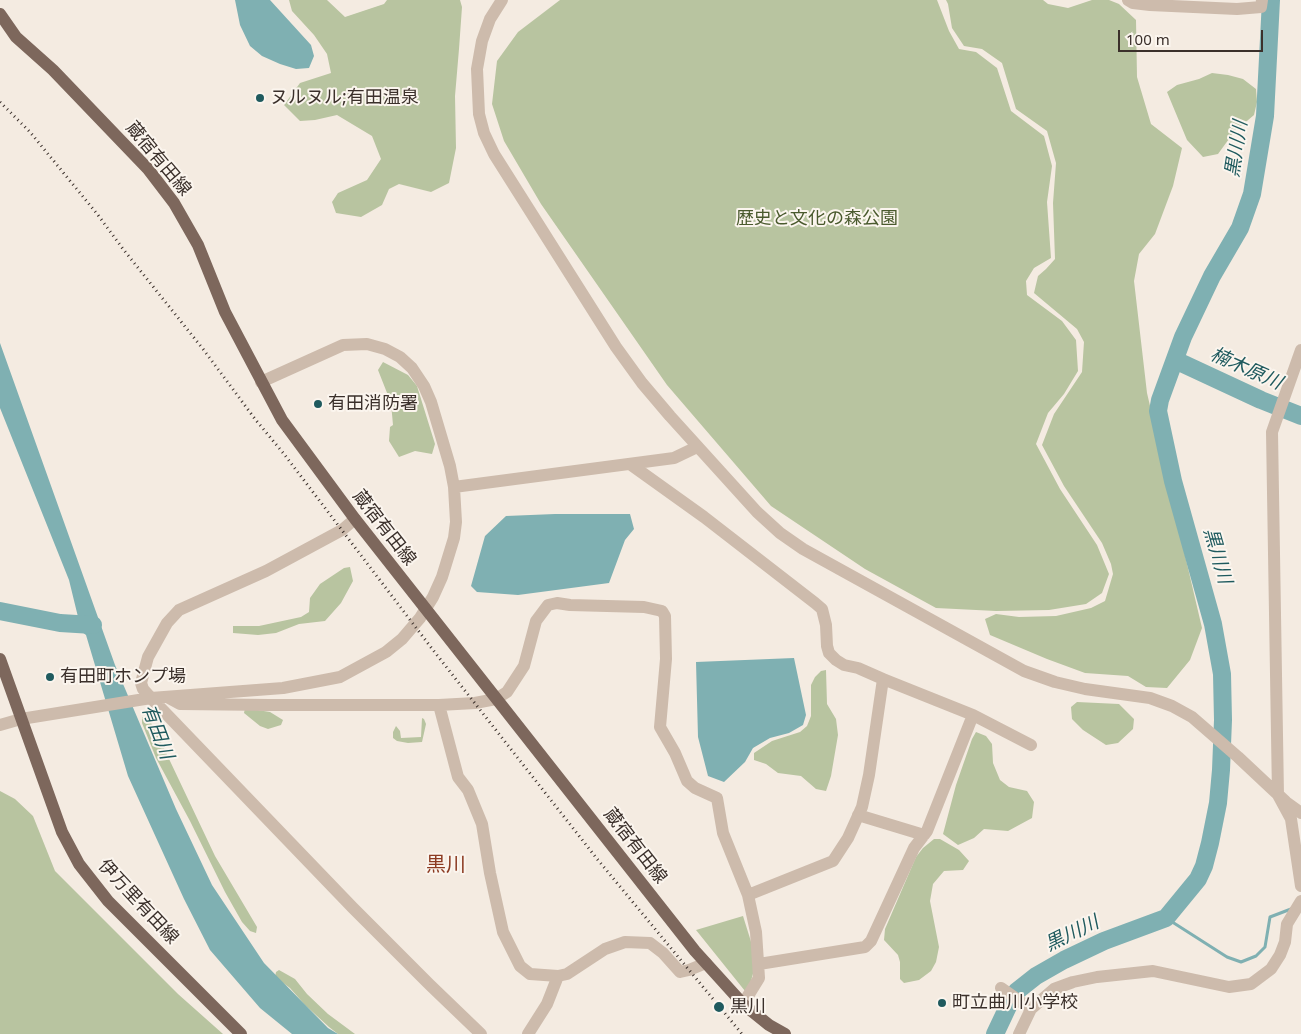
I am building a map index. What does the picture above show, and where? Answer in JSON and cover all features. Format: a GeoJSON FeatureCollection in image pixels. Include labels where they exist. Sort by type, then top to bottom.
{"type":"FeatureCollection","features":[{"type":"Feature","properties":{"kind":"main road","name":"蔵宿有田線"},"geometry":{"type":"LineString","coordinates":[[0,14],[16,37],[53,70],[148,169],[174,203],[198,245],[225,312],[260,382],[282,420],[355,518],[496,699],[706,962],[743,1004],[769,1026],[785,1034]]}},
{"type":"Feature","properties":{"kind":"main road","name":"伊万里有田線"},"geometry":{"type":"LineString","coordinates":[[0,659],[62,832],[79,864],[108,901],[241,1034]]}},
{"type":"Feature","properties":{"kind":"street"},"geometry":{"type":"LineString","coordinates":[[502,0],[490,19],[482,41],[477,69],[479,114],[484,133],[507,174],[616,347],[642,382],[697,447],[757,512],[780,533],[803,549],[1024,670],[1055,682],[1086,689],[1150,698],[1172,706],[1192,717],[1238,756],[1278,796],[1301,813]]}},
{"type":"Feature","properties":{"kind":"street"},"geometry":{"type":"LineString","coordinates":[[1128,0],[1133,3],[1150,5],[1237,9],[1261,7],[1262,0]]}},
{"type":"Feature","properties":{"kind":"street"},"geometry":{"type":"LineString","coordinates":[[0,725],[21,719],[150,698],[282,688],[340,678],[386,652],[402,639],[420,618],[433,597],[442,577],[450,554],[456,522],[454,487],[450,466],[428,394],[412,368],[400,357],[367,344],[343,345],[260,382]]}},
{"type":"Feature","properties":{"kind":"street"},"geometry":{"type":"LineString","coordinates":[[1301,350],[1272,432],[1278,796],[1291,819],[1301,886]]}},
{"type":"Feature","properties":{"kind":"street"},"geometry":{"type":"LineString","coordinates":[[454,487],[674,458],[697,447]]}},
{"type":"Feature","properties":{"kind":"street"},"geometry":{"type":"LineString","coordinates":[[630,464],[704,517],[822,609],[826,625],[827,646],[829,653],[836,660],[844,665],[858,668],[973,715],[1031,746]]}},
{"type":"Feature","properties":{"kind":"street"},"geometry":{"type":"LineString","coordinates":[[355,518],[342,530],[266,571],[179,610],[167,623],[148,657],[141,682],[150,698],[353,908],[481,1034]]}},
{"type":"Feature","properties":{"kind":"street"},"geometry":{"type":"LineString","coordinates":[[167,696],[180,704],[439,705],[475,703],[496,699],[507,692],[524,666],[536,621],[548,605],[557,603],[570,606],[644,607],[662,611],[665,616],[666,659],[660,727],[675,753],[686,781],[695,788],[717,798],[723,833],[748,895],[756,932],[759,978],[743,1004]]}},
{"type":"Feature","properties":{"kind":"street"},"geometry":{"type":"LineString","coordinates":[[748,895],[833,861],[848,838],[862,807],[869,775],[883,679]]}},
{"type":"Feature","properties":{"kind":"street"},"geometry":{"type":"LineString","coordinates":[[439,705],[458,777],[468,790],[482,824],[503,932],[520,966],[530,974],[558,976],[567,974],[605,949],[625,942],[650,943],[664,953],[680,972],[706,962]]}},
{"type":"Feature","properties":{"kind":"street"},"geometry":{"type":"LineString","coordinates":[[759,964],[865,947],[871,941],[914,848],[924,835],[948,781],[973,715]]}},
{"type":"Feature","properties":{"kind":"street"},"geometry":{"type":"LineString","coordinates":[[858,815],[924,835]]}},
{"type":"Feature","properties":{"kind":"street"},"geometry":{"type":"LineString","coordinates":[[1018,1034],[1031,1009],[1054,989],[1073,982],[1097,977],[1153,971],[1229,987],[1251,984],[1271,969],[1280,955],[1285,942],[1287,924],[1301,902]]}},
{"type":"Feature","properties":{"kind":"street"},"geometry":{"type":"LineString","coordinates":[[528,1034],[547,1004],[558,976]]}},
{"type":"Feature","properties":{"kind":"street"},"geometry":{"type":"LineString","coordinates":[[1001,988],[1031,1009]]}},
{"type":"Feature","properties":{"kind":"green space"},"geometry":{"type":"Polygon","coordinates":[[[289,0],[327,0],[345,17],[384,4],[387,0],[460,0],[462,7],[455,96],[456,148],[449,183],[431,192],[399,184],[389,189],[382,205],[361,217],[336,213],[332,202],[338,193],[367,180],[381,159],[372,136],[337,115],[300,121],[284,105],[300,83],[331,73],[327,54],[314,35],[292,11],[289,0]]]}},
{"type":"Feature","properties":{"kind":"green space","name":"歴史と文化の森公園"},"geometry":{"type":"Polygon","coordinates":[[[560,0],[937,0],[949,31],[959,49],[976,52],[997,68],[1011,111],[1044,136],[1052,166],[1047,202],[1051,258],[1034,268],[1026,281],[1027,295],[1062,321],[1076,340],[1078,371],[1064,394],[1048,413],[1036,444],[1060,489],[1097,545],[1109,574],[1102,593],[1086,604],[1049,610],[996,611],[936,608],[865,569],[771,506],[667,385],[541,204],[504,141],[492,104],[497,61],[518,32],[560,0]]]}},
{"type":"Feature","properties":{"kind":"green space"},"geometry":{"type":"Polygon","coordinates":[[[946,0],[1043,0],[1048,4],[1068,8],[1092,0],[1109,0],[1119,4],[1136,20],[1137,77],[1151,124],[1182,148],[1173,186],[1155,234],[1139,254],[1134,281],[1147,393],[1202,628],[1190,660],[1167,688],[1146,687],[1128,676],[1085,673],[990,635],[985,619],[996,614],[1019,617],[1056,616],[1091,608],[1105,601],[1113,574],[1102,543],[1064,486],[1042,445],[1054,414],[1082,372],[1084,342],[1077,329],[1034,293],[1038,276],[1055,259],[1053,203],[1056,163],[1047,131],[1016,109],[1002,63],[982,49],[964,46],[952,28],[946,0]]]}},
{"type":"Feature","properties":{"kind":"green space"},"geometry":{"type":"Polygon","coordinates":[[[1212,73],[1243,79],[1256,89],[1257,102],[1254,115],[1234,132],[1218,154],[1203,157],[1187,140],[1167,92],[1177,85],[1212,73]]]}},
{"type":"Feature","properties":{"kind":"green space"},"geometry":{"type":"Polygon","coordinates":[[[383,362],[408,375],[417,386],[435,444],[432,454],[415,451],[399,457],[389,441],[390,427],[393,425],[391,403],[378,370],[383,362]]]}},
{"type":"Feature","properties":{"kind":"green space"},"geometry":{"type":"Polygon","coordinates":[[[350,567],[353,581],[341,603],[325,621],[299,624],[276,633],[258,635],[233,633],[233,626],[259,626],[301,617],[309,612],[310,598],[320,584],[344,568],[350,567]]]}},
{"type":"Feature","properties":{"kind":"green space"},"geometry":{"type":"Polygon","coordinates":[[[826,670],[827,704],[836,719],[838,735],[831,776],[826,791],[816,789],[801,776],[778,773],[766,764],[754,760],[754,753],[772,741],[800,732],[807,726],[811,716],[811,685],[821,671],[826,670]]]}},
{"type":"Feature","properties":{"kind":"green space"},"geometry":{"type":"Polygon","coordinates":[[[1077,702],[1119,704],[1134,719],[1133,729],[1118,743],[1106,745],[1083,730],[1072,719],[1071,707],[1077,702]]]}},
{"type":"Feature","properties":{"kind":"green space"},"geometry":{"type":"Polygon","coordinates":[[[245,708],[270,712],[283,720],[281,725],[268,729],[260,726],[244,713],[245,708]]]}},
{"type":"Feature","properties":{"kind":"green space"},"geometry":{"type":"Polygon","coordinates":[[[142,717],[148,717],[215,856],[257,927],[256,933],[250,931],[242,922],[225,892],[156,758],[142,723],[142,717]]]}},
{"type":"Feature","properties":{"kind":"green space"},"geometry":{"type":"Polygon","coordinates":[[[422,718],[426,724],[422,742],[408,743],[397,741],[393,738],[396,726],[400,731],[401,738],[421,737],[422,718]]]}},
{"type":"Feature","properties":{"kind":"green space"},"geometry":{"type":"Polygon","coordinates":[[[976,732],[986,736],[992,744],[993,763],[1000,780],[1009,787],[1027,791],[1034,802],[1032,818],[1008,831],[984,829],[974,838],[958,845],[943,834],[956,785],[976,732]]]}},
{"type":"Feature","properties":{"kind":"green space"},"geometry":{"type":"Polygon","coordinates":[[[0,791],[15,799],[33,816],[55,871],[178,994],[223,1034],[0,1034],[0,791]]]}},
{"type":"Feature","properties":{"kind":"green space"},"geometry":{"type":"Polygon","coordinates":[[[934,839],[940,839],[959,850],[969,861],[963,870],[944,871],[933,884],[930,901],[939,947],[936,962],[931,971],[919,980],[904,983],[900,979],[898,955],[884,940],[885,929],[916,857],[934,839]]]}},
{"type":"Feature","properties":{"kind":"green space"},"geometry":{"type":"Polygon","coordinates":[[[743,916],[753,948],[754,970],[751,981],[745,991],[696,930],[743,916]]]}},
{"type":"Feature","properties":{"kind":"green space"},"geometry":{"type":"Polygon","coordinates":[[[279,970],[295,979],[307,994],[328,1014],[355,1034],[338,1034],[329,1027],[290,988],[275,977],[276,972],[279,970]]]}},
{"type":"Feature","properties":{"kind":"water"},"geometry":{"type":"Polygon","coordinates":[[[235,0],[270,0],[311,45],[314,56],[309,68],[296,69],[280,64],[262,56],[250,46],[240,25],[235,0]]]}},
{"type":"Feature","properties":{"kind":"water"},"geometry":{"type":"Polygon","coordinates":[[[0,343],[115,665],[176,809],[212,885],[264,963],[328,1028],[338,1034],[292,1034],[260,1008],[210,950],[184,899],[128,776],[86,635],[78,629],[79,621],[69,580],[0,408],[0,343]]]}},
{"type":"Feature","properties":{"kind":"water"},"geometry":{"type":"Polygon","coordinates":[[[630,514],[634,529],[625,540],[609,583],[518,595],[477,592],[471,586],[485,536],[506,516],[630,514]]]}},
{"type":"Feature","properties":{"kind":"water"},"geometry":{"type":"Polygon","coordinates":[[[794,658],[806,715],[803,725],[789,733],[770,738],[753,748],[745,762],[724,782],[708,776],[698,737],[696,662],[794,658]]]}},
{"type":"Feature","properties":{"kind":"waterway","name":"黒川川"},"geometry":{"type":"LineString","coordinates":[[995,1034],[1017,991],[1036,976],[1064,960],[1104,941],[1166,918],[1198,879],[1204,866],[1218,803],[1223,720],[1222,674],[1213,624],[1173,481],[1158,411],[1160,400],[1183,337],[1212,276],[1240,228],[1252,194],[1265,116],[1271,0]]}},
{"type":"Feature","properties":{"kind":"waterway","name":"楠木原川"},"geometry":{"type":"LineString","coordinates":[[1175,360],[1261,400],[1301,416]]}},
{"type":"Feature","properties":{"kind":"waterway"},"geometry":{"type":"LineString","coordinates":[[0,611],[60,623],[93,625]]}},
{"type":"Feature","properties":{"kind":"waterway"},"geometry":{"type":"LineString","coordinates":[[1166,918],[1227,957],[1241,962],[1256,956],[1265,947],[1270,917],[1291,909]]}},
{"type":"Feature","properties":{"kind":"railway"},"geometry":{"type":"LineString","coordinates":[[0,102],[30,132],[98,215],[284,454],[433,650],[598,860],[742,1034]]}},
{"type":"Feature","properties":{"kind":"place","name":"ヌルヌル;有田温泉"},"geometry":{"type":"Point","coordinates":[260,98]}},
{"type":"Feature","properties":{"kind":"place","name":"有田消防署"},"geometry":{"type":"Point","coordinates":[318,404]}},
{"type":"Feature","properties":{"kind":"place","name":"有田町ホンプ場"},"geometry":{"type":"Point","coordinates":[50,677]}},
{"type":"Feature","properties":{"kind":"place","name":"町立曲川小学校"},"geometry":{"type":"Point","coordinates":[942,1003]}},
{"type":"Feature","properties":{"kind":"place","name":"黒川"},"geometry":{"type":"Point","coordinates":[719,1007]}},
{"type":"Feature","properties":{"kind":"district","name":"黒川"},"geometry":{"type":"Point","coordinates":[446,865]}},
{"type":"Feature","properties":{"kind":"water label","name":"有田川"},"geometry":{"type":"Point","coordinates":[157,732]}}]}
